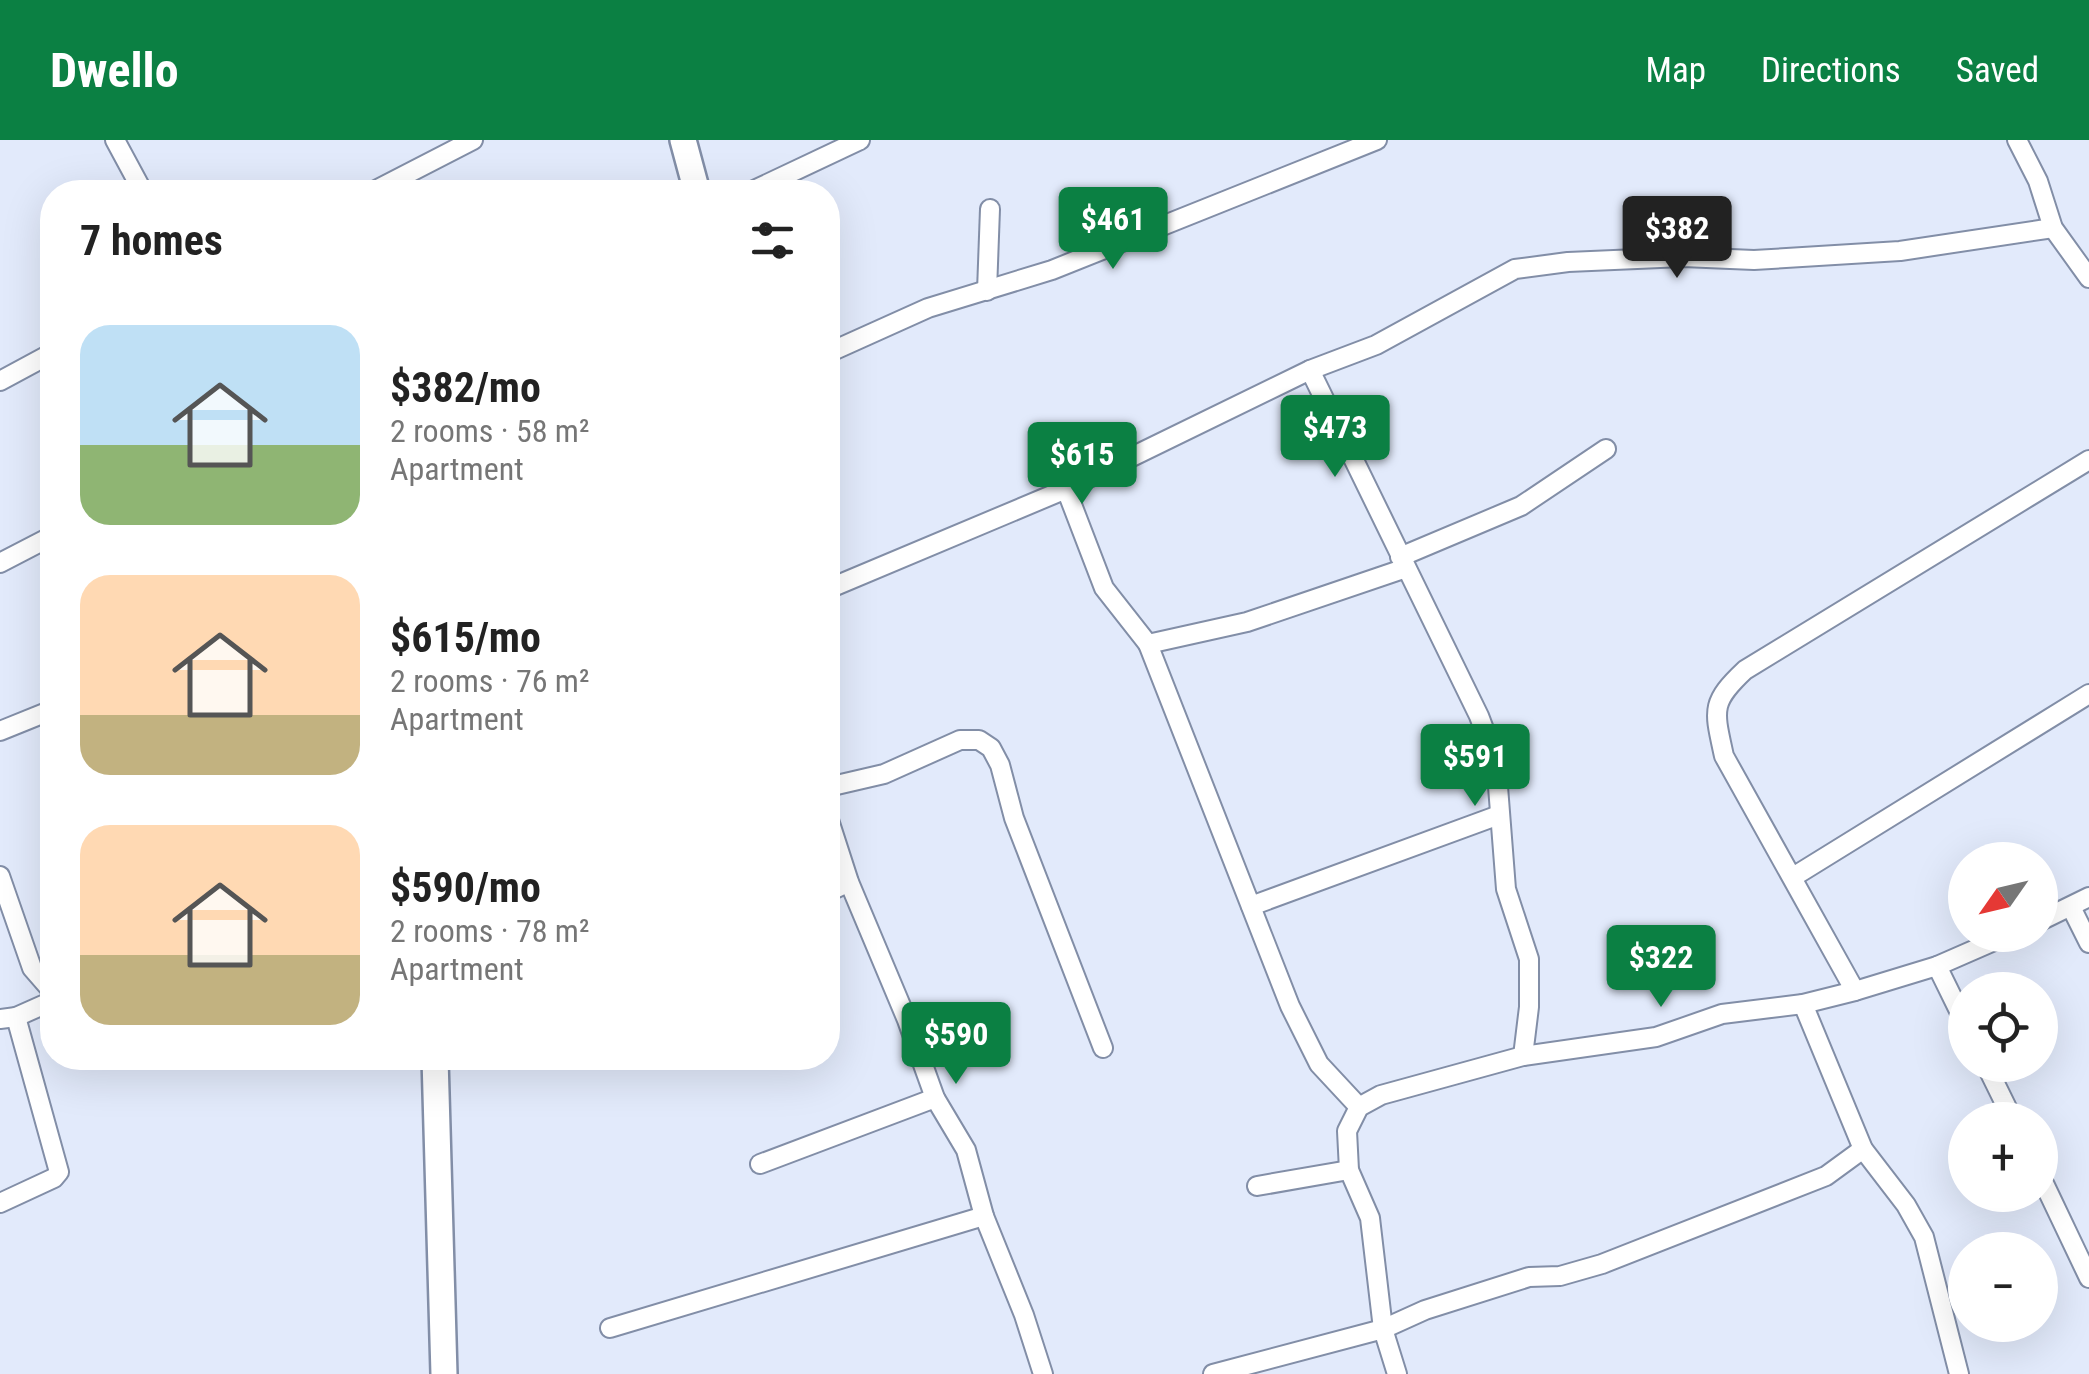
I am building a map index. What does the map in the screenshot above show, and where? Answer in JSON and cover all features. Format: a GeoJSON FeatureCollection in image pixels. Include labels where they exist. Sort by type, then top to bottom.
{"type":"FeatureCollection","features":[{"type":"Feature","properties":{"kind":"street"},"geometry":{"type":"LineString","coordinates":[[115,140],[137,180]]}},
{"type":"Feature","properties":{"kind":"street"},"geometry":{"type":"LineString","coordinates":[[395,180],[473,140]]}},
{"type":"Feature","properties":{"kind":"street"},"geometry":{"type":"LineString","coordinates":[[683,140],[694,180]]}},
{"type":"Feature","properties":{"kind":"street"},"geometry":{"type":"LineString","coordinates":[[775,180],[860,140]]}},
{"type":"Feature","properties":{"kind":"street"},"geometry":{"type":"LineString","coordinates":[[840,348],[928,308],[987,291],[1186,219],[1377,140]]}},
{"type":"Feature","properties":{"kind":"street"},"geometry":{"type":"LineString","coordinates":[[2017,140],[2031,166],[2053,228],[2089,278]]}},
{"type":"Feature","properties":{"kind":"street"},"geometry":{"type":"LineString","coordinates":[[987,291],[990,210]]}},
{"type":"Feature","properties":{"kind":"street"},"geometry":{"type":"LineString","coordinates":[[840,584],[1066,489],[1310,370],[1376,344],[1515,269],[1568,262],[1684,257],[1754,260],[1900,251],[2053,228]]}},
{"type":"Feature","properties":{"kind":"street"},"geometry":{"type":"LineString","coordinates":[[0,381],[40,359]]}},
{"type":"Feature","properties":{"kind":"street"},"geometry":{"type":"LineString","coordinates":[[1310,370],[1479,716],[1496,761],[1506,890],[1529,959],[1523,1056]]}},
{"type":"Feature","properties":{"kind":"street"},"geometry":{"type":"LineString","coordinates":[[1148,644],[1247,622],[1403,562],[1521,506],[1606,449]]}},
{"type":"Feature","properties":{"kind":"street"},"geometry":{"type":"LineString","coordinates":[[1855,990],[1724,756],[1716,719],[1722,692],[1745,670],[2089,460]]}},
{"type":"Feature","properties":{"kind":"street"},"geometry":{"type":"LineString","coordinates":[[1066,489],[1104,588],[1148,644],[1290,1006],[1320,1064],[1359,1108]]}},
{"type":"Feature","properties":{"kind":"street"},"geometry":{"type":"LineString","coordinates":[[0,563],[40,542]]}},
{"type":"Feature","properties":{"kind":"street"},"geometry":{"type":"LineString","coordinates":[[1793,877],[2089,694]]}},
{"type":"Feature","properties":{"kind":"street"},"geometry":{"type":"LineString","coordinates":[[0,732],[40,715]]}},
{"type":"Feature","properties":{"kind":"street"},"geometry":{"type":"LineString","coordinates":[[840,784],[884,774],[960,740],[979,740],[991,748],[1103,1048]]}},
{"type":"Feature","properties":{"kind":"street"},"geometry":{"type":"LineString","coordinates":[[1251,906],[1499,815]]}},
{"type":"Feature","properties":{"kind":"street"},"geometry":{"type":"LineString","coordinates":[[840,854],[935,1098],[966,1150],[984,1216],[1043,1374]]}},
{"type":"Feature","properties":{"kind":"street"},"geometry":{"type":"LineString","coordinates":[[0,876],[32,968],[40,977]]}},
{"type":"Feature","properties":{"kind":"street"},"geometry":{"type":"LineString","coordinates":[[840,886],[849,882]]}},
{"type":"Feature","properties":{"kind":"street"},"geometry":{"type":"LineString","coordinates":[[2058,913],[2089,897]]}},
{"type":"Feature","properties":{"kind":"street"},"geometry":{"type":"LineString","coordinates":[[2071,908],[2089,944]]}},
{"type":"Feature","properties":{"kind":"street"},"geometry":{"type":"LineString","coordinates":[[1397,1374],[1382,1329],[1370,1218],[1349,1170],[1347,1131],[1359,1108],[1381,1095],[1523,1056],[1656,1037],[1722,1014],[1803,1004],[1937,966],[1969,952]]}},
{"type":"Feature","properties":{"kind":"street"},"geometry":{"type":"LineString","coordinates":[[1937,966],[1948,988]]}},
{"type":"Feature","properties":{"kind":"street"},"geometry":{"type":"LineString","coordinates":[[1803,1004],[1862,1149],[1906,1204],[1924,1237],[1959,1374]]}},
{"type":"Feature","properties":{"kind":"street"},"geometry":{"type":"LineString","coordinates":[[0,1203],[59,1172],[8,1018],[40,1006]]}},
{"type":"Feature","properties":{"kind":"street"},"geometry":{"type":"LineString","coordinates":[[434,1070],[444,1374]]}},
{"type":"Feature","properties":{"kind":"street"},"geometry":{"type":"LineString","coordinates":[[760,1164],[935,1098]]}},
{"type":"Feature","properties":{"kind":"street"},"geometry":{"type":"LineString","coordinates":[[1213,1374],[1382,1329],[1425,1310],[1529,1277],[1560,1276],[1646,1248],[1826,1176],[1862,1149]]}},
{"type":"Feature","properties":{"kind":"street"},"geometry":{"type":"LineString","coordinates":[[1257,1186],[1349,1170]]}},
{"type":"Feature","properties":{"kind":"street"},"geometry":{"type":"LineString","coordinates":[[2058,1212],[2089,1278]]}},
{"type":"Feature","properties":{"kind":"street"},"geometry":{"type":"LineString","coordinates":[[610,1328],[984,1216]]}}]}
